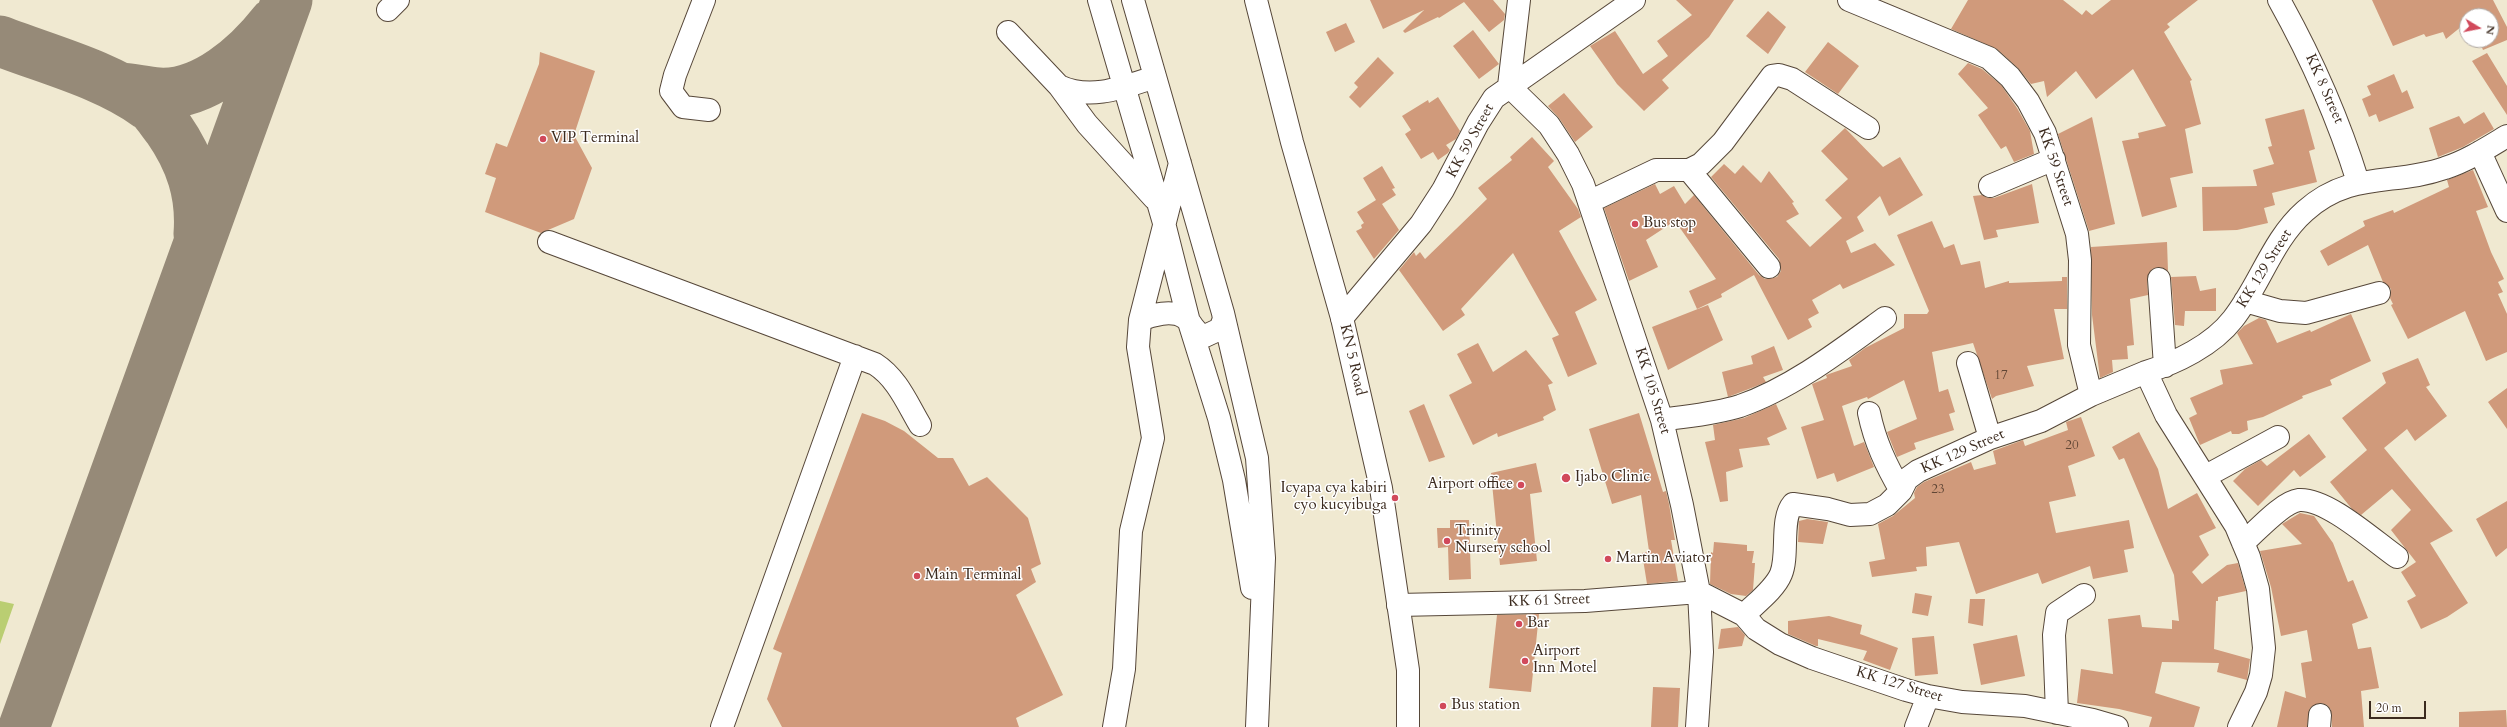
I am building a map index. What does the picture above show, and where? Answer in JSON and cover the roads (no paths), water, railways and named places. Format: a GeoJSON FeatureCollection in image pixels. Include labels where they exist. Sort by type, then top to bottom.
{"type":"FeatureCollection","features":[{"type":"Feature","properties":{"kind":"street"},"geometry":{"type":"LineString","coordinates":[[704,0],[675,75],[671,91],[683,107],[709,110]]}},
{"type":"Feature","properties":{"kind":"street"},"geometry":{"type":"LineString","coordinates":[[1099,0],[1164,223],[1189,322],[1219,418],[1234,480],[1248,556],[1258,647]]}},
{"type":"Feature","properties":{"kind":"street"},"geometry":{"type":"LineString","coordinates":[[1133,0],[1223,313],[1257,458],[1264,558],[1258,647],[1257,727]]}},
{"type":"Feature","properties":{"kind":"street","name":"KN 5 Road"},"geometry":{"type":"LineString","coordinates":[[1256,0],[1292,142],[1342,318],[1381,488],[1408,670],[1408,727]]}},
{"type":"Feature","properties":{"kind":"street"},"geometry":{"type":"LineString","coordinates":[[1509,86],[1519,0]]}},
{"type":"Feature","properties":{"kind":"street","name":"KK 59 Street"},"geometry":{"type":"LineString","coordinates":[[1342,318],[1421,224],[1443,190],[1478,123],[1494,98],[1509,86],[1634,0]]}},
{"type":"Feature","properties":{"kind":"street","name":"KK 59 Street"},"geometry":{"type":"LineString","coordinates":[[1849,0],[1921,32],[1978,52],[1998,64],[2028,101],[2045,133],[2077,234],[2080,260],[2079,345],[2091,395]]}},
{"type":"Feature","properties":{"kind":"street","name":"KK 8 Street"},"geometry":{"type":"LineString","coordinates":[[2279,0],[2321,81],[2341,128],[2358,182]]}},
{"type":"Feature","properties":{"kind":"street"},"geometry":{"type":"LineString","coordinates":[[1008,32],[1059,86],[1088,124],[1157,202]]}},
{"type":"Feature","properties":{"kind":"street"},"geometry":{"type":"LineString","coordinates":[[1589,202],[1656,170],[1689,170],[1700,164],[1723,142],[1772,76],[1780,75],[1792,79],[1868,128]]}},
{"type":"Feature","properties":{"kind":"street"},"geometry":{"type":"LineString","coordinates":[[1059,86],[1085,94],[1124,87],[1155,77]]}},
{"type":"Feature","properties":{"kind":"street","name":"KK 105 Street"},"geometry":{"type":"LineString","coordinates":[[1509,86],[1548,126],[1568,154],[1589,202],[1662,420],[1699,592],[1702,652],[1697,727]]}},
{"type":"Feature","properties":{"kind":"street","name":"KK 129 Street"},"geometry":{"type":"LineString","coordinates":[[1744,615],[1775,584],[1781,574],[1788,514],[1793,504],[1828,508],[1850,515],[1870,514],[1887,505],[1901,490],[1907,479],[1918,470],[1990,438],[2041,421],[2091,395],[2155,369],[2205,344],[2232,320],[2245,301],[2279,241],[2305,211],[2338,190],[2358,182],[2424,174],[2446,168],[2480,152],[2507,136]]}},
{"type":"Feature","properties":{"kind":"street"},"geometry":{"type":"LineString","coordinates":[[2480,152],[2507,211]]}},
{"type":"Feature","properties":{"kind":"street"},"geometry":{"type":"LineString","coordinates":[[1990,186],[2054,159]]}},
{"type":"Feature","properties":{"kind":"street"},"geometry":{"type":"LineString","coordinates":[[1114,727],[1124,669],[1131,531],[1153,438],[1138,347],[1140,320],[1180,162]]}},
{"type":"Feature","properties":{"kind":"street"},"geometry":{"type":"LineString","coordinates":[[1689,170],[1769,267]]}},
{"type":"Feature","properties":{"kind":"street"},"geometry":{"type":"LineString","coordinates":[[549,242],[855,356],[885,370],[894,380],[920,425]]}},
{"type":"Feature","properties":{"kind":"street"},"geometry":{"type":"LineString","coordinates":[[2159,279],[2155,369],[2166,415],[2206,476],[2243,543],[2258,589],[2264,648],[2261,675],[2256,692],[2239,727]]}},
{"type":"Feature","properties":{"kind":"street"},"geometry":{"type":"LineString","coordinates":[[2245,301],[2280,310],[2306,313],[2379,293]]}},
{"type":"Feature","properties":{"kind":"street"},"geometry":{"type":"LineString","coordinates":[[1140,320],[1150,315],[1174,314],[1189,322],[1199,335],[1210,335],[1220,329],[1224,319],[1223,313]]}},
{"type":"Feature","properties":{"kind":"street"},"geometry":{"type":"LineString","coordinates":[[1662,420],[1711,413],[1740,405],[1814,369],[1885,318]]}},
{"type":"Feature","properties":{"kind":"street"},"geometry":{"type":"LineString","coordinates":[[722,727],[855,356]]}},
{"type":"Feature","properties":{"kind":"street"},"geometry":{"type":"LineString","coordinates":[[1968,363],[1990,438]]}},
{"type":"Feature","properties":{"kind":"street"},"geometry":{"type":"LineString","coordinates":[[1869,413],[1873,435],[1882,458],[1901,490]]}},
{"type":"Feature","properties":{"kind":"street"},"geometry":{"type":"LineString","coordinates":[[2206,476],[2278,437]]}},
{"type":"Feature","properties":{"kind":"street"},"geometry":{"type":"LineString","coordinates":[[2243,543],[2284,507],[2299,500],[2328,508],[2397,557]]}},
{"type":"Feature","properties":{"kind":"street","name":"KK 61 Street"},"geometry":{"type":"LineString","coordinates":[[1398,605],[1585,600],[1699,592]]}},
{"type":"Feature","properties":{"kind":"street","name":"KK 127 Street"},"geometry":{"type":"LineString","coordinates":[[1699,592],[1744,615],[1756,629],[1780,644],[1812,658],[1928,696],[1962,702],[2025,706],[2057,712],[2117,727]]}},
{"type":"Feature","properties":{"kind":"street"},"geometry":{"type":"LineString","coordinates":[[2057,712],[2054,635],[2057,613],[2084,595]]}},
{"type":"Feature","properties":{"kind":"street"},"geometry":{"type":"LineString","coordinates":[[1916,727],[1928,696]]}},
{"type":"Feature","properties":{"kind":"place","name":"VIP Terminal"},"geometry":{"type":"Point","coordinates":[543,139]}},
{"type":"Feature","properties":{"kind":"place","name":"Bus stop"},"geometry":{"type":"Point","coordinates":[1635,224]}},
{"type":"Feature","properties":{"kind":"place","name":"Ijabo Clinic"},"geometry":{"type":"Point","coordinates":[1566,478]}},
{"type":"Feature","properties":{"kind":"place","name":"Airport office"},"geometry":{"type":"Point","coordinates":[1521,485]}},
{"type":"Feature","properties":{"kind":"place","name":"Icyapa cya kabiri cyo kucyibuga"},"geometry":{"type":"Point","coordinates":[1395,498]}},
{"type":"Feature","properties":{"kind":"place","name":"Trinity Nursery school"},"geometry":{"type":"Point","coordinates":[1447,541]}},
{"type":"Feature","properties":{"kind":"place","name":"Martin Aviator"},"geometry":{"type":"Point","coordinates":[1608,559]}},
{"type":"Feature","properties":{"kind":"place","name":"Main Terminal"},"geometry":{"type":"Point","coordinates":[917,576]}},
{"type":"Feature","properties":{"kind":"place","name":"Bar"},"geometry":{"type":"Point","coordinates":[1519,624]}},
{"type":"Feature","properties":{"kind":"place","name":"Airport Inn Motel"},"geometry":{"type":"Point","coordinates":[1525,661]}},
{"type":"Feature","properties":{"kind":"place","name":"Bus station"},"geometry":{"type":"Point","coordinates":[1443,706]}}]}
